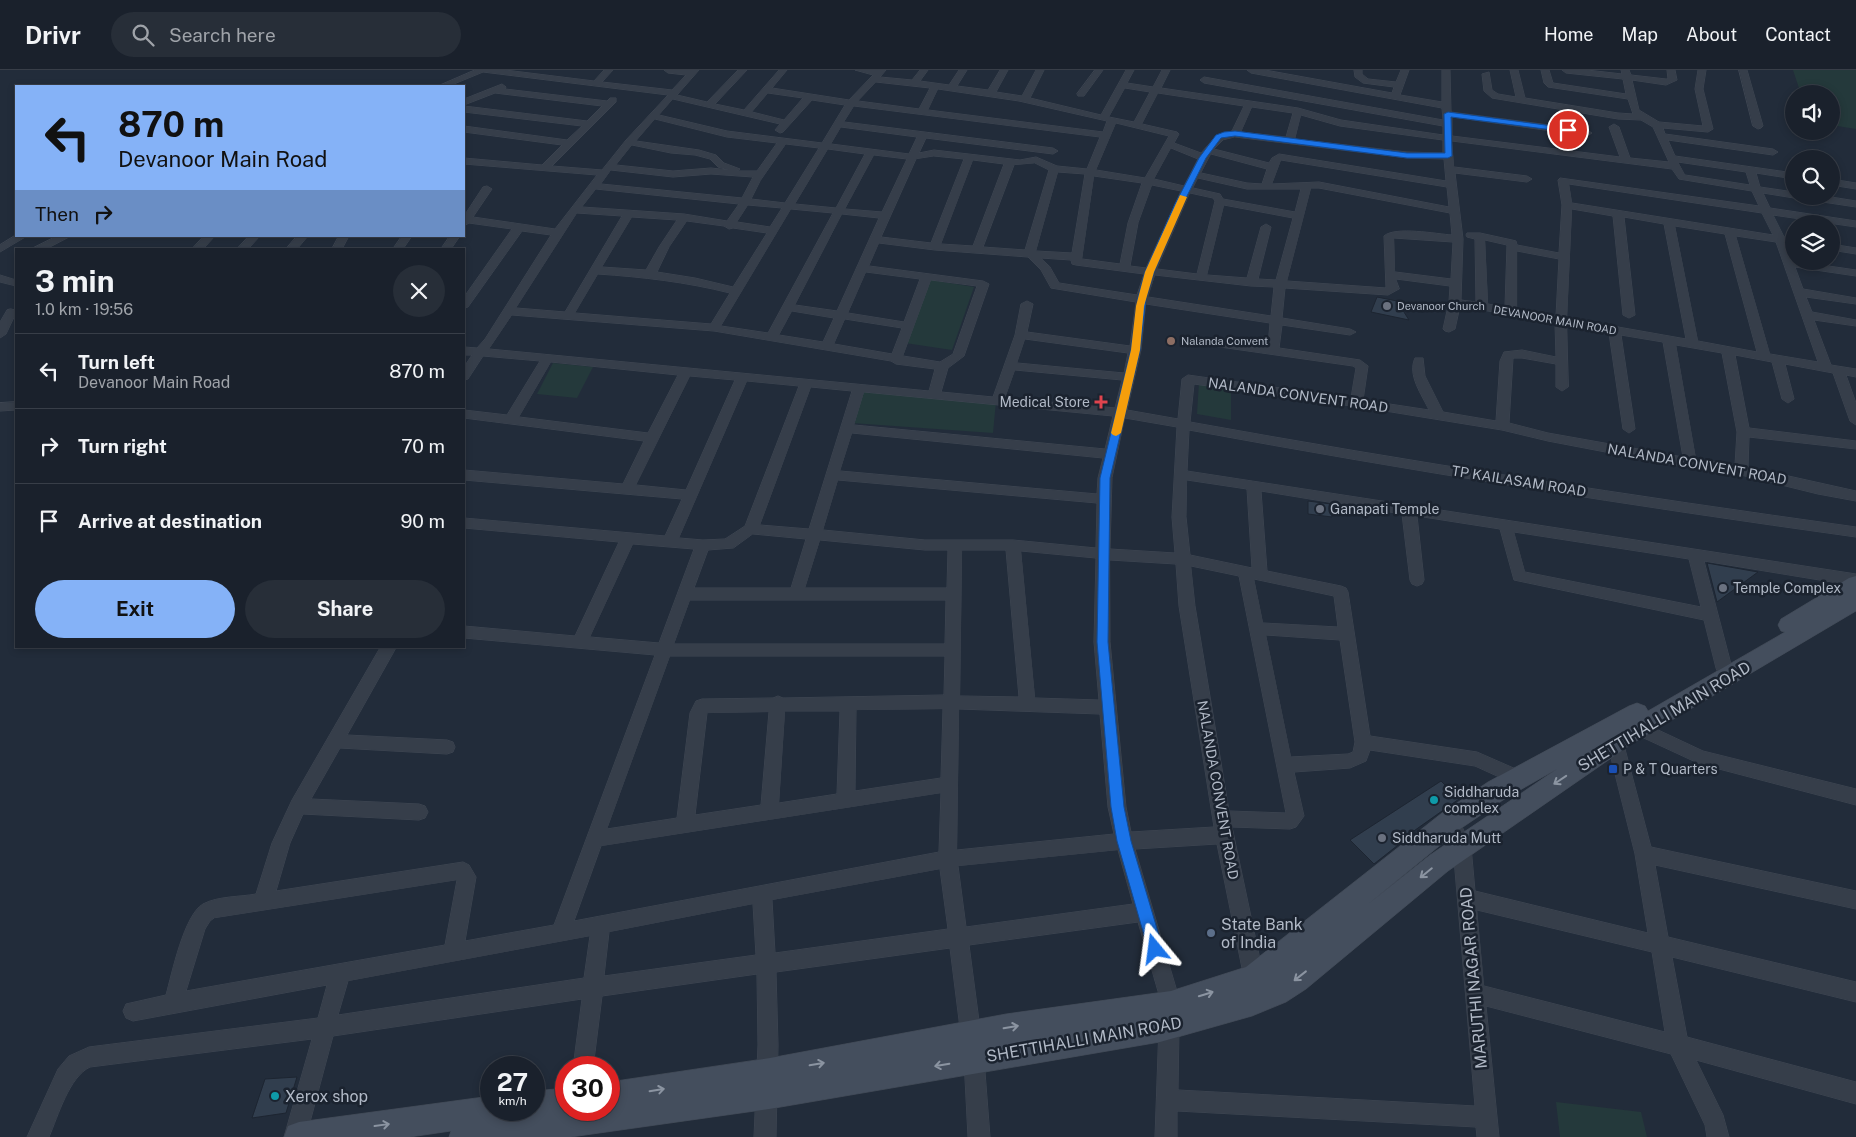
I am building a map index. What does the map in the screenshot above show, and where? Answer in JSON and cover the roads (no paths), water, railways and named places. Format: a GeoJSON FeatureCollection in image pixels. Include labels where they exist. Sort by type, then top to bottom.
{"type":"FeatureCollection","features":[{"type":"Feature","properties":{"kind":"main road","name":"SHETTIHALLI MAIN ROAD"},"geometry":{"type":"LineString","coordinates":[[1258,988],[1276,992],[1296,979],[1439,863],[1462,848],[1613,735],[1724,668],[1856,582]]}},
{"type":"Feature","properties":{"kind":"main road","name":"SHETTIHALLI MAIN ROAD"},"geometry":{"type":"LineString","coordinates":[[464,1137],[1170,1015],[1258,988],[1450,821],[1497,790],[1613,735],[1639,728],[1856,601]]}},
{"type":"Feature","properties":{"kind":"main road","name":"SHETTIHALLI MAIN ROAD"},"geometry":{"type":"LineString","coordinates":[[620,1096],[769,1083]]}},
{"type":"Feature","properties":{"kind":"main road"},"geometry":{"type":"LineString","coordinates":[[299,1137],[480,1112]]}},
{"type":"Feature","properties":{"kind":"street"},"geometry":{"type":"LineString","coordinates":[[445,85],[483,70],[597,82],[673,95],[786,123]]}},
{"type":"Feature","properties":{"kind":"street"},"geometry":{"type":"LineString","coordinates":[[556,78],[564,70]]}},
{"type":"Feature","properties":{"kind":"street"},"geometry":{"type":"LineString","coordinates":[[597,82],[609,70]]}},
{"type":"Feature","properties":{"kind":"street"},"geometry":{"type":"LineString","coordinates":[[668,70],[694,71]]}},
{"type":"Feature","properties":{"kind":"street"},"geometry":{"type":"LineString","coordinates":[[709,105],[743,70]]}},
{"type":"Feature","properties":{"kind":"street"},"geometry":{"type":"LineString","coordinates":[[745,114],[783,70]]}},
{"type":"Feature","properties":{"kind":"street"},"geometry":{"type":"LineString","coordinates":[[859,70],[914,83],[1054,104],[1174,134],[1148,181],[1134,222],[1124,269]]}},
{"type":"Feature","properties":{"kind":"street"},"geometry":{"type":"LineString","coordinates":[[914,83],[924,70]]}},
{"type":"Feature","properties":{"kind":"street"},"geometry":{"type":"LineString","coordinates":[[951,88],[963,70]]}},
{"type":"Feature","properties":{"kind":"street"},"geometry":{"type":"LineString","coordinates":[[990,94],[1004,70]]}},
{"type":"Feature","properties":{"kind":"street"},"geometry":{"type":"LineString","coordinates":[[1025,99],[1040,70]]}},
{"type":"Feature","properties":{"kind":"street"},"geometry":{"type":"LineString","coordinates":[[1081,94],[1099,70]]}},
{"type":"Feature","properties":{"kind":"street"},"geometry":{"type":"LineString","coordinates":[[1130,70],[1108,119],[1106,135],[1090,172],[1076,262],[1200,278],[1388,292],[1393,289],[1390,275],[1389,236],[1395,234],[1458,237],[1480,236],[1510,241],[1511,313]]}},
{"type":"Feature","properties":{"kind":"street"},"geometry":{"type":"LineString","coordinates":[[1136,126],[1166,70]]}},
{"type":"Feature","properties":{"kind":"street"},"geometry":{"type":"LineString","coordinates":[[1195,96],[1209,70]]}},
{"type":"Feature","properties":{"kind":"street"},"geometry":{"type":"LineString","coordinates":[[1251,70],[1395,97],[1448,115],[1532,138],[1626,160],[1750,169],[1785,175]]}},
{"type":"Feature","properties":{"kind":"street"},"geometry":{"type":"LineString","coordinates":[[1358,70],[1358,75],[1366,81],[1398,85]]}},
{"type":"Feature","properties":{"kind":"street"},"geometry":{"type":"LineString","coordinates":[[1395,97],[1405,70]]}},
{"type":"Feature","properties":{"kind":"street"},"geometry":{"type":"LineString","coordinates":[[1446,70],[1448,156],[1458,237],[1455,302],[1449,329]]}},
{"type":"Feature","properties":{"kind":"street"},"geometry":{"type":"LineString","coordinates":[[1514,70],[1521,100]]}},
{"type":"Feature","properties":{"kind":"street"},"geometry":{"type":"LineString","coordinates":[[1545,70],[1548,83],[1551,85],[1632,97]]}},
{"type":"Feature","properties":{"kind":"street"},"geometry":{"type":"LineString","coordinates":[[1566,70],[1626,74],[1671,82],[1671,70]]}},
{"type":"Feature","properties":{"kind":"street"},"geometry":{"type":"LineString","coordinates":[[1626,74],[1635,110],[1643,117],[1657,125],[1708,129],[1699,89],[1702,70]]}},
{"type":"Feature","properties":{"kind":"street"},"geometry":{"type":"LineString","coordinates":[[1743,70],[1758,126]]}},
{"type":"Feature","properties":{"kind":"street"},"geometry":{"type":"LineString","coordinates":[[465,374],[490,341],[558,232],[574,210],[629,142],[694,71]]}},
{"type":"Feature","properties":{"kind":"street"},"geometry":{"type":"LineString","coordinates":[[714,328],[851,103],[878,74]]}},
{"type":"Feature","properties":{"kind":"street"},"geometry":{"type":"LineString","coordinates":[[1486,74],[1488,91],[1490,93],[1614,115],[1643,117]]}},
{"type":"Feature","properties":{"kind":"street"},"geometry":{"type":"LineString","coordinates":[[465,102],[531,75]]}},
{"type":"Feature","properties":{"kind":"street"},"geometry":{"type":"LineString","coordinates":[[1204,80],[1321,101],[1448,115]]}},
{"type":"Feature","properties":{"kind":"street"},"geometry":{"type":"LineString","coordinates":[[1122,85],[1298,111],[1315,115],[1338,135],[1407,156],[1448,156]]}},
{"type":"Feature","properties":{"kind":"street"},"geometry":{"type":"LineString","coordinates":[[922,112],[935,86]]}},
{"type":"Feature","properties":{"kind":"street"},"geometry":{"type":"LineString","coordinates":[[544,168],[626,87]]}},
{"type":"Feature","properties":{"kind":"street"},"geometry":{"type":"LineString","coordinates":[[493,90],[609,104]]}},
{"type":"Feature","properties":{"kind":"street"},"geometry":{"type":"LineString","coordinates":[[766,90],[922,112],[1057,140]]}},
{"type":"Feature","properties":{"kind":"street"},"geometry":{"type":"LineString","coordinates":[[773,139],[809,97]]}},
{"type":"Feature","properties":{"kind":"street"},"geometry":{"type":"LineString","coordinates":[[1315,115],[1321,101]]}},
{"type":"Feature","properties":{"kind":"street"},"geometry":{"type":"LineString","coordinates":[[1235,134],[1249,104]]}},
{"type":"Feature","properties":{"kind":"street"},"geometry":{"type":"LineString","coordinates":[[465,109],[505,124],[570,143]]}},
{"type":"Feature","properties":{"kind":"street"},"geometry":{"type":"LineString","coordinates":[[1290,141],[1298,111]]}},
{"type":"Feature","properties":{"kind":"street"},"geometry":{"type":"LineString","coordinates":[[653,116],[716,132],[912,157],[934,153],[1020,163],[1036,160],[1051,166],[1187,189],[1216,196],[1220,201],[1299,216]]}},
{"type":"Feature","properties":{"kind":"street"},"geometry":{"type":"LineString","coordinates":[[465,130],[505,124],[589,124]]}},
{"type":"Feature","properties":{"kind":"street"},"geometry":{"type":"LineString","coordinates":[[838,124],[923,134],[1057,140],[1106,135]]}},
{"type":"Feature","properties":{"kind":"street"},"geometry":{"type":"LineString","coordinates":[[1657,125],[1673,162],[1682,177],[1691,180],[1785,194]]}},
{"type":"Feature","properties":{"kind":"street"},"geometry":{"type":"LineString","coordinates":[[1614,127],[1626,160]]}},
{"type":"Feature","properties":{"kind":"street"},"geometry":{"type":"LineString","coordinates":[[1166,1137],[1170,1015],[1124,841],[1117,807],[1102,642],[1105,478],[1135,350],[1142,298],[1150,272],[1194,174],[1205,154],[1219,137],[1224,134],[1290,141],[1338,135],[1448,139],[1532,138],[1587,132]]}},
{"type":"Feature","properties":{"kind":"street"},"geometry":{"type":"LineString","coordinates":[[826,348],[862,268],[877,240],[923,134]]}},
{"type":"Feature","properties":{"kind":"street"},"geometry":{"type":"LineString","coordinates":[[1662,136],[1773,152]]}},
{"type":"Feature","properties":{"kind":"street"},"geometry":{"type":"LineString","coordinates":[[729,226],[746,202],[760,174],[784,140]]}},
{"type":"Feature","properties":{"kind":"street"},"geometry":{"type":"LineString","coordinates":[[1030,253],[1057,140]]}},
{"type":"Feature","properties":{"kind":"street"},"geometry":{"type":"LineString","coordinates":[[629,142],[671,150],[696,152],[713,157],[721,165],[738,170],[754,184]]}},
{"type":"Feature","properties":{"kind":"street"},"geometry":{"type":"LineString","coordinates":[[1169,144],[1205,154],[1272,168]]}},
{"type":"Feature","properties":{"kind":"street"},"geometry":{"type":"LineString","coordinates":[[771,339],[871,152]]}},
{"type":"Feature","properties":{"kind":"street"},"geometry":{"type":"LineString","coordinates":[[935,247],[970,156]]}},
{"type":"Feature","properties":{"kind":"street"},"geometry":{"type":"LineString","coordinates":[[1266,187],[1275,160],[1279,157],[1451,185]]}},
{"type":"Feature","properties":{"kind":"street"},"geometry":{"type":"LineString","coordinates":[[465,161],[544,168],[673,174],[711,171],[743,175],[760,174]]}},
{"type":"Feature","properties":{"kind":"street"},"geometry":{"type":"LineString","coordinates":[[977,250],[1010,162]]}},
{"type":"Feature","properties":{"kind":"street"},"geometry":{"type":"LineString","coordinates":[[711,171],[721,165]]}},
{"type":"Feature","properties":{"kind":"street"},"geometry":{"type":"LineString","coordinates":[[1450,169],[1527,179]]}},
{"type":"Feature","properties":{"kind":"street"},"geometry":{"type":"LineString","coordinates":[[1750,169],[1765,211],[1780,239],[1785,254]]}},
{"type":"Feature","properties":{"kind":"street"},"geometry":{"type":"LineString","coordinates":[[1194,174],[1253,187],[1320,184],[1455,211]]}},
{"type":"Feature","properties":{"kind":"street"},"geometry":{"type":"LineString","coordinates":[[1562,387],[1561,321],[1567,205],[1563,180],[1856,224]]}},
{"type":"Feature","properties":{"kind":"street"},"geometry":{"type":"LineString","coordinates":[[1840,183],[1856,186]]}},
{"type":"Feature","properties":{"kind":"street"},"geometry":{"type":"LineString","coordinates":[[1273,351],[1280,285],[1307,185]]}},
{"type":"Feature","properties":{"kind":"street"},"geometry":{"type":"LineString","coordinates":[[594,186],[887,216]]}},
{"type":"Feature","properties":{"kind":"street"},"geometry":{"type":"LineString","coordinates":[[487,189],[465,221],[558,232]]}},
{"type":"Feature","properties":{"kind":"street"},"geometry":{"type":"LineString","coordinates":[[1200,278],[1220,201]]}},
{"type":"Feature","properties":{"kind":"street"},"geometry":{"type":"LineString","coordinates":[[1840,202],[1856,204]]}},
{"type":"Feature","properties":{"kind":"street"},"geometry":{"type":"LineString","coordinates":[[1567,205],[1785,240]]}},
{"type":"Feature","properties":{"kind":"street"},"geometry":{"type":"LineString","coordinates":[[574,210],[684,218],[773,231]]}},
{"type":"Feature","properties":{"kind":"street"},"geometry":{"type":"LineString","coordinates":[[1618,213],[1629,315]]}},
{"type":"Feature","properties":{"kind":"street"},"geometry":{"type":"LineString","coordinates":[[568,316],[628,214]]}},
{"type":"Feature","properties":{"kind":"street"},"geometry":{"type":"LineString","coordinates":[[650,274],[664,247],[684,218]]}},
{"type":"Feature","properties":{"kind":"street"},"geometry":{"type":"LineString","coordinates":[[1669,221],[1692,345]]}},
{"type":"Feature","properties":{"kind":"street"},"geometry":{"type":"LineString","coordinates":[[465,304],[519,227]]}},
{"type":"Feature","properties":{"kind":"street"},"geometry":{"type":"LineString","coordinates":[[1251,282],[1266,227]]}},
{"type":"Feature","properties":{"kind":"street"},"geometry":{"type":"LineString","coordinates":[[1730,231],[1765,358]]}},
{"type":"Feature","properties":{"kind":"street"},"geometry":{"type":"LineString","coordinates":[[1480,236],[1482,307]]}},
{"type":"Feature","properties":{"kind":"street"},"geometry":{"type":"LineString","coordinates":[[2,248],[20,237]]}},
{"type":"Feature","properties":{"kind":"street"},"geometry":{"type":"LineString","coordinates":[[38,248],[64,237]]}},
{"type":"Feature","properties":{"kind":"street"},"geometry":{"type":"LineString","coordinates":[[198,248],[209,237]]}},
{"type":"Feature","properties":{"kind":"street"},"geometry":{"type":"LineString","coordinates":[[243,248],[253,237]]}},
{"type":"Feature","properties":{"kind":"street"},"geometry":{"type":"LineString","coordinates":[[292,248],[301,237]]}},
{"type":"Feature","properties":{"kind":"street"},"geometry":{"type":"LineString","coordinates":[[399,248],[406,237]]}},
{"type":"Feature","properties":{"kind":"street"},"geometry":{"type":"LineString","coordinates":[[447,248],[454,237]]}},
{"type":"Feature","properties":{"kind":"street"},"geometry":{"type":"LineString","coordinates":[[877,240],[935,247],[1077,257]]}},
{"type":"Feature","properties":{"kind":"street"},"geometry":{"type":"LineString","coordinates":[[2,248],[15,249]]}},
{"type":"Feature","properties":{"kind":"street"},"geometry":{"type":"LineString","coordinates":[[1511,248],[1563,257]]}},
{"type":"Feature","properties":{"kind":"street"},"geometry":{"type":"LineString","coordinates":[[1840,248],[1856,251]]}},
{"type":"Feature","properties":{"kind":"street"},"geometry":{"type":"LineString","coordinates":[[1030,253],[1046,270],[1055,286],[1142,298],[1350,332]]}},
{"type":"Feature","properties":{"kind":"street"},"geometry":{"type":"LineString","coordinates":[[508,311],[714,328],[896,360],[942,366],[958,356],[984,284],[862,268]]}},
{"type":"Feature","properties":{"kind":"street"},"geometry":{"type":"LineString","coordinates":[[595,270],[650,274],[695,281],[736,291]]}},
{"type":"Feature","properties":{"kind":"street"},"geometry":{"type":"LineString","coordinates":[[1790,270],[1806,315],[1856,421]]}},
{"type":"Feature","properties":{"kind":"street"},"geometry":{"type":"LineString","coordinates":[[1836,270],[1856,273]]}},
{"type":"Feature","properties":{"kind":"street"},"geometry":{"type":"LineString","coordinates":[[1390,275],[1455,283]]}},
{"type":"Feature","properties":{"kind":"street"},"geometry":{"type":"LineString","coordinates":[[896,360],[927,276]]}},
{"type":"Feature","properties":{"kind":"street"},"geometry":{"type":"LineString","coordinates":[[0,278],[15,283]]}},
{"type":"Feature","properties":{"kind":"street"},"geometry":{"type":"LineString","coordinates":[[1798,292],[1856,301]]}},
{"type":"Feature","properties":{"kind":"street","name":"DEVANOOR MAIN ROAD"},"geometry":{"type":"LineString","coordinates":[[1455,302],[1728,352],[1832,370],[1856,372]]}},
{"type":"Feature","properties":{"kind":"street"},"geometry":{"type":"LineString","coordinates":[[998,401],[1021,335],[1027,304]]}},
{"type":"Feature","properties":{"kind":"street"},"geometry":{"type":"LineString","coordinates":[[788,306],[909,326]]}},
{"type":"Feature","properties":{"kind":"street"},"geometry":{"type":"LineString","coordinates":[[0,334],[9,311]]}},
{"type":"Feature","properties":{"kind":"street"},"geometry":{"type":"LineString","coordinates":[[1806,315],[1856,324]]}},
{"type":"Feature","properties":{"kind":"street"},"geometry":{"type":"LineString","coordinates":[[1615,331],[1629,429]]}},
{"type":"Feature","properties":{"kind":"street"},"geometry":{"type":"LineString","coordinates":[[1021,335],[1135,350]]}},
{"type":"Feature","properties":{"kind":"street"},"geometry":{"type":"LineString","coordinates":[[1669,341],[1690,462]]}},
{"type":"Feature","properties":{"kind":"street"},"geometry":{"type":"LineString","coordinates":[[1213,342],[1362,366],[1356,403]]}},
{"type":"Feature","properties":{"kind":"street","name":"TP KAILASAM ROAD"},"geometry":{"type":"LineString","coordinates":[[465,351],[1121,413],[1343,454],[1669,506],[1856,532]]}},
{"type":"Feature","properties":{"kind":"street"},"geometry":{"type":"LineString","coordinates":[[1728,352],[1743,432],[1741,470]]}},
{"type":"Feature","properties":{"kind":"street"},"geometry":{"type":"LineString","coordinates":[[1502,426],[1508,355],[1522,354],[1562,362]]}},
{"type":"Feature","properties":{"kind":"street"},"geometry":{"type":"LineString","coordinates":[[511,420],[548,358]]}},
{"type":"Feature","properties":{"kind":"street"},"geometry":{"type":"LineString","coordinates":[[1778,360],[1788,399]]}},
{"type":"Feature","properties":{"kind":"street"},"geometry":{"type":"LineString","coordinates":[[1419,361],[1419,376],[1438,415]]}},
{"type":"Feature","properties":{"kind":"street"},"geometry":{"type":"LineString","coordinates":[[934,395],[942,366]]}},
{"type":"Feature","properties":{"kind":"street"},"geometry":{"type":"LineString","coordinates":[[1010,366],[1129,378]]}},
{"type":"Feature","properties":{"kind":"street"},"geometry":{"type":"LineString","coordinates":[[627,488],[686,371]]}},
{"type":"Feature","properties":{"kind":"street"},"geometry":{"type":"LineString","coordinates":[[670,542],[743,377]]}},
{"type":"Feature","properties":{"kind":"street"},"geometry":{"type":"LineString","coordinates":[[1417,378],[1422,413]]}},
{"type":"Feature","properties":{"kind":"street","name":"NALANDA CONVENT ROAD"},"geometry":{"type":"LineString","coordinates":[[1258,988],[1223,827],[1187,606],[1178,517],[1188,379],[1502,426],[1548,437],[1658,458],[1741,470],[1856,496]]}},
{"type":"Feature","properties":{"kind":"street"},"geometry":{"type":"LineString","coordinates":[[465,523],[703,545],[728,544],[751,529],[806,383]]}},
{"type":"Feature","properties":{"kind":"street"},"geometry":{"type":"LineString","coordinates":[[796,595],[859,388]]}},
{"type":"Feature","properties":{"kind":"street"},"geometry":{"type":"LineString","coordinates":[[0,407],[15,406]]}},
{"type":"Feature","properties":{"kind":"street"},"geometry":{"type":"LineString","coordinates":[[465,414],[653,438]]}},
{"type":"Feature","properties":{"kind":"street"},"geometry":{"type":"LineString","coordinates":[[846,428],[1111,454]]}},
{"type":"Feature","properties":{"kind":"street"},"geometry":{"type":"LineString","coordinates":[[1743,432],[1856,445]]}},
{"type":"Feature","properties":{"kind":"street"},"geometry":{"type":"LineString","coordinates":[[1180,474],[1856,582]]}},
{"type":"Feature","properties":{"kind":"street"},"geometry":{"type":"LineString","coordinates":[[465,476],[627,488],[690,495]]}},
{"type":"Feature","properties":{"kind":"street"},"geometry":{"type":"LineString","coordinates":[[832,476],[1104,500]]}},
{"type":"Feature","properties":{"kind":"street"},"geometry":{"type":"LineString","coordinates":[[133,1011],[560,933],[948,859],[1124,841],[1223,827],[1290,821],[1295,816],[1295,808],[1257,629],[1252,574],[1254,486]]}},
{"type":"Feature","properties":{"kind":"street"},"geometry":{"type":"LineString","coordinates":[[1409,511],[1417,580]]}},
{"type":"Feature","properties":{"kind":"street"},"geometry":{"type":"LineString","coordinates":[[1506,526],[1519,576],[1710,615]]}},
{"type":"Feature","properties":{"kind":"street"},"geometry":{"type":"LineString","coordinates":[[751,529],[925,545],[1014,545],[1182,559],[1341,592],[1363,742],[1360,756],[1350,761],[1286,765]]}},
{"type":"Feature","properties":{"kind":"street"},"geometry":{"type":"LineString","coordinates":[[580,642],[628,538]]}},
{"type":"Feature","properties":{"kind":"street"},"geometry":{"type":"LineString","coordinates":[[560,933],[703,545]]}},
{"type":"Feature","properties":{"kind":"street"},"geometry":{"type":"LineString","coordinates":[[955,545],[951,650],[948,859],[957,939],[973,1048],[979,1137]]}},
{"type":"Feature","properties":{"kind":"street"},"geometry":{"type":"LineString","coordinates":[[1014,545],[1028,705]]}},
{"type":"Feature","properties":{"kind":"street"},"geometry":{"type":"LineString","coordinates":[[1695,556],[1724,668]]}},
{"type":"Feature","properties":{"kind":"street"},"geometry":{"type":"LineString","coordinates":[[685,594],[953,594]]}},
{"type":"Feature","properties":{"kind":"street"},"geometry":{"type":"LineString","coordinates":[[1257,629],[1347,634]]}},
{"type":"Feature","properties":{"kind":"street"},"geometry":{"type":"LineString","coordinates":[[465,632],[664,650],[951,650]]}},
{"type":"Feature","properties":{"kind":"street"},"geometry":{"type":"LineString","coordinates":[[264,902],[281,843],[298,806],[388,648]]}},
{"type":"Feature","properties":{"kind":"street"},"geometry":{"type":"LineString","coordinates":[[685,825],[698,713],[702,706],[778,703],[950,702],[1108,707]]}},
{"type":"Feature","properties":{"kind":"street"},"geometry":{"type":"LineString","coordinates":[[769,812],[778,703]]}},
{"type":"Feature","properties":{"kind":"street"},"geometry":{"type":"LineString","coordinates":[[846,800],[848,703]]}},
{"type":"Feature","properties":{"kind":"street"},"geometry":{"type":"LineString","coordinates":[[1639,728],[1700,757],[1856,797]]}},
{"type":"Feature","properties":{"kind":"street"},"geometry":{"type":"LineString","coordinates":[[1613,735],[1644,854],[1678,1045],[1715,1123],[1718,1137]]}},
{"type":"Feature","properties":{"kind":"street"},"geometry":{"type":"LineString","coordinates":[[335,741],[447,747]]}},
{"type":"Feature","properties":{"kind":"street"},"geometry":{"type":"LineString","coordinates":[[1363,742],[1477,759],[1519,778]]}},
{"type":"Feature","properties":{"kind":"street"},"geometry":{"type":"LineString","coordinates":[[594,839],[949,784]]}},
{"type":"Feature","properties":{"kind":"street"},"geometry":{"type":"LineString","coordinates":[[298,806],[419,812]]}},
{"type":"Feature","properties":{"kind":"street","name":"MARUTHI NAGAR ROAD"},"geometry":{"type":"LineString","coordinates":[[1450,821],[1462,848],[1487,1127]]}},
{"type":"Feature","properties":{"kind":"street"},"geometry":{"type":"LineString","coordinates":[[1644,854],[1856,900]]}},
{"type":"Feature","properties":{"kind":"street"},"geometry":{"type":"LineString","coordinates":[[174,1003],[197,925],[203,915],[211,910],[463,871],[467,877],[453,952]]}},
{"type":"Feature","properties":{"kind":"street"},"geometry":{"type":"LineString","coordinates":[[762,893],[767,964],[769,1083],[765,1137]]}},
{"type":"Feature","properties":{"kind":"street"},"geometry":{"type":"LineString","coordinates":[[1466,898],[1856,992]]}},
{"type":"Feature","properties":{"kind":"street"},"geometry":{"type":"LineString","coordinates":[[38,1137],[65,1076],[76,1062],[89,1057],[326,1027],[593,987],[957,939],[1144,912]]}},
{"type":"Feature","properties":{"kind":"street"},"geometry":{"type":"LineString","coordinates":[[584,1056],[601,924]]}},
{"type":"Feature","properties":{"kind":"street"},"geometry":{"type":"LineString","coordinates":[[295,1137],[340,973]]}},
{"type":"Feature","properties":{"kind":"street"},"geometry":{"type":"LineString","coordinates":[[1474,993],[1678,1045],[1855,1097]]}},
{"type":"Feature","properties":{"kind":"street"},"geometry":{"type":"LineString","coordinates":[[1168,1100],[1487,1127]]}},
{"type":"Feature","properties":{"kind":"place","name":"Devanoor Church"},"geometry":{"type":"Point","coordinates":[1387,306]}},
{"type":"Feature","properties":{"kind":"place","name":"Nalanda Convent"},"geometry":{"type":"Point","coordinates":[1171,341]}},
{"type":"Feature","properties":{"kind":"place","name":"Medical Store"},"geometry":{"type":"Point","coordinates":[1101,402]}},
{"type":"Feature","properties":{"kind":"place","name":"Ganapati Temple"},"geometry":{"type":"Point","coordinates":[1320,509]}},
{"type":"Feature","properties":{"kind":"place","name":"Temple Complex"},"geometry":{"type":"Point","coordinates":[1723,588]}},
{"type":"Feature","properties":{"kind":"place","name":"P & T Quarters"},"geometry":{"type":"Point","coordinates":[1613,769]}},
{"type":"Feature","properties":{"kind":"place","name":"Siddharuda complex"},"geometry":{"type":"Point","coordinates":[1434,800]}},
{"type":"Feature","properties":{"kind":"place","name":"Siddharuda Mutt"},"geometry":{"type":"Point","coordinates":[1382,838]}},
{"type":"Feature","properties":{"kind":"place","name":"State Bank of India"},"geometry":{"type":"Point","coordinates":[1211,933]}},
{"type":"Feature","properties":{"kind":"place","name":"Xerox shop"},"geometry":{"type":"Point","coordinates":[275,1096]}}]}
